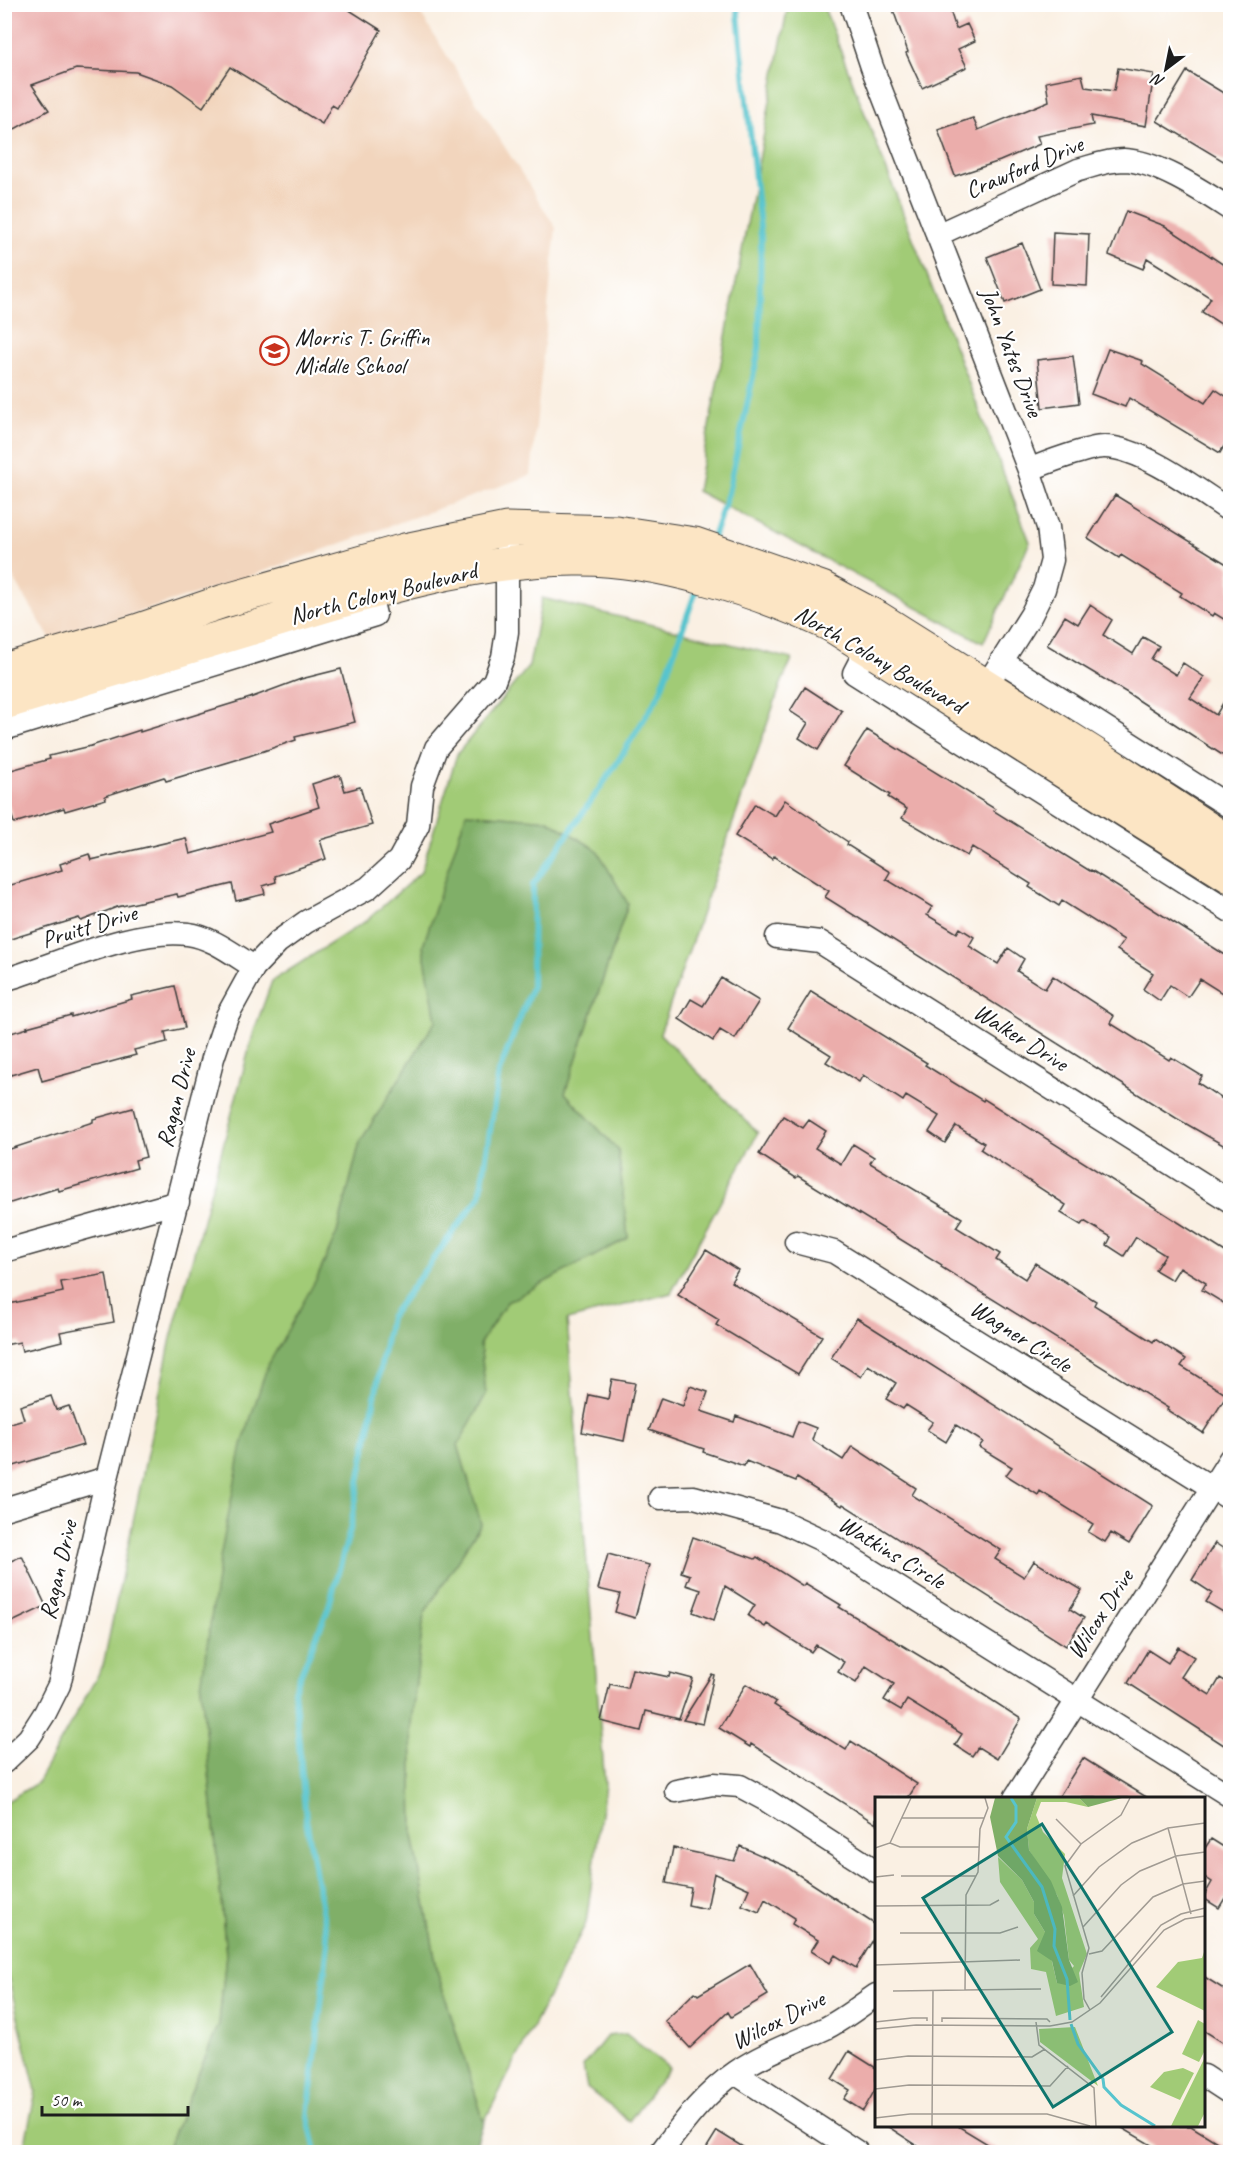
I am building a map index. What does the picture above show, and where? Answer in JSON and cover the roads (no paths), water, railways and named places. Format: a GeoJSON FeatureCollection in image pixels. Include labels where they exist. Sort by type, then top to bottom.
{"type":"FeatureCollection","features":[{"type":"Feature","properties":{"kind":"main road","name":"North Colony Boulevard"},"geometry":{"type":"LineString","coordinates":[[4,670],[136,631],[224,601],[405,550],[507,529],[616,531],[695,544],[822,588],[878,618],[1230,843]]}},
{"type":"Feature","properties":{"kind":"main road","name":"North Colony Boulevard"},"geometry":{"type":"LineString","coordinates":[[4,703],[198,643],[442,573],[508,563],[575,558],[647,564],[792,606],[868,646],[986,686],[1230,876]]}},
{"type":"Feature","properties":{"kind":"street","name":"John Yates Drive"},"geometry":{"type":"LineString","coordinates":[[851,4],[872,67],[1029,470],[1048,527],[1052,560],[1044,589],[1031,615],[986,686]]}},
{"type":"Feature","properties":{"kind":"street","name":"Crawford Drive"},"geometry":{"type":"LineString","coordinates":[[937,235],[1078,170],[1122,160],[1143,162],[1159,168],[1230,209]]}},
{"type":"Feature","properties":{"kind":"street"},"geometry":{"type":"LineString","coordinates":[[1029,470],[1048,462],[1102,447],[1128,450],[1159,466],[1230,511]]}},
{"type":"Feature","properties":{"kind":"street","name":"Ragan Drive"},"geometry":{"type":"LineString","coordinates":[[4,1762],[29,1738],[59,1685],[107,1478],[213,1058],[227,1016],[254,967],[278,942],[306,922],[368,888],[399,860],[418,825],[422,786],[436,748],[494,681],[503,657],[507,632],[507,529]]}},
{"type":"Feature","properties":{"kind":"street"},"geometry":{"type":"LineString","coordinates":[[4,729],[375,615],[369,594]]}},
{"type":"Feature","properties":{"kind":"street"},"geometry":{"type":"LineString","coordinates":[[868,646],[854,673],[1230,911]]}},
{"type":"Feature","properties":{"kind":"street"},"geometry":{"type":"LineString","coordinates":[[986,686],[1230,807]]}},
{"type":"Feature","properties":{"kind":"street","name":"Pruitt Drive"},"geometry":{"type":"LineString","coordinates":[[4,980],[147,934],[189,934],[215,943],[254,967]]}},
{"type":"Feature","properties":{"kind":"street","name":"Walker Drive"},"geometry":{"type":"LineString","coordinates":[[777,937],[820,942],[1230,1201]]}},
{"type":"Feature","properties":{"kind":"street"},"geometry":{"type":"LineString","coordinates":[[4,1251],[178,1202]]}},
{"type":"Feature","properties":{"kind":"street","name":"Wagner Circle"},"geometry":{"type":"LineString","coordinates":[[796,1242],[834,1252],[1222,1493]]}},
{"type":"Feature","properties":{"kind":"street","name":"Wilcox Drive"},"geometry":{"type":"LineString","coordinates":[[1016,1797],[1077,1699],[1222,1493],[1230,1459]]}},
{"type":"Feature","properties":{"kind":"street"},"geometry":{"type":"LineString","coordinates":[[4,1509],[107,1478]]}},
{"type":"Feature","properties":{"kind":"street","name":"Watkins Circle"},"geometry":{"type":"LineString","coordinates":[[660,1498],[694,1497],[781,1521],[824,1541],[1230,1796]]}},
{"type":"Feature","properties":{"kind":"street"},"geometry":{"type":"LineString","coordinates":[[676,1791],[713,1784],[740,1786],[766,1800],[875,1870]]}},
{"type":"Feature","properties":{"kind":"street","name":"Wilcox Drive"},"geometry":{"type":"LineString","coordinates":[[662,2152],[705,2097],[735,2073],[762,2056],[829,2026],[875,1996]]}},
{"type":"Feature","properties":{"kind":"street"},"geometry":{"type":"LineString","coordinates":[[735,2073],[857,2152]]}},
{"type":"Feature","properties":{"kind":"street"},"geometry":{"type":"LineString","coordinates":[[1205,2077],[1230,2093]]}},
{"type":"Feature","properties":{"kind":"waterway"},"geometry":{"type":"LineString","coordinates":[[712,541],[728,493],[759,349],[761,237],[737,4]]}},
{"type":"Feature","properties":{"kind":"waterway"},"geometry":{"type":"LineString","coordinates":[[316,2152],[308,2117],[328,1943],[306,1819],[294,1690],[328,1609],[350,1530],[390,1317],[480,1196],[499,1072],[532,987],[533,885],[615,766],[659,695],[697,588]]}},
{"type":"Feature","properties":{"kind":"place","name":"Morris T. Griffin Middle School"},"geometry":{"type":"Point","coordinates":[274,351]}}]}
